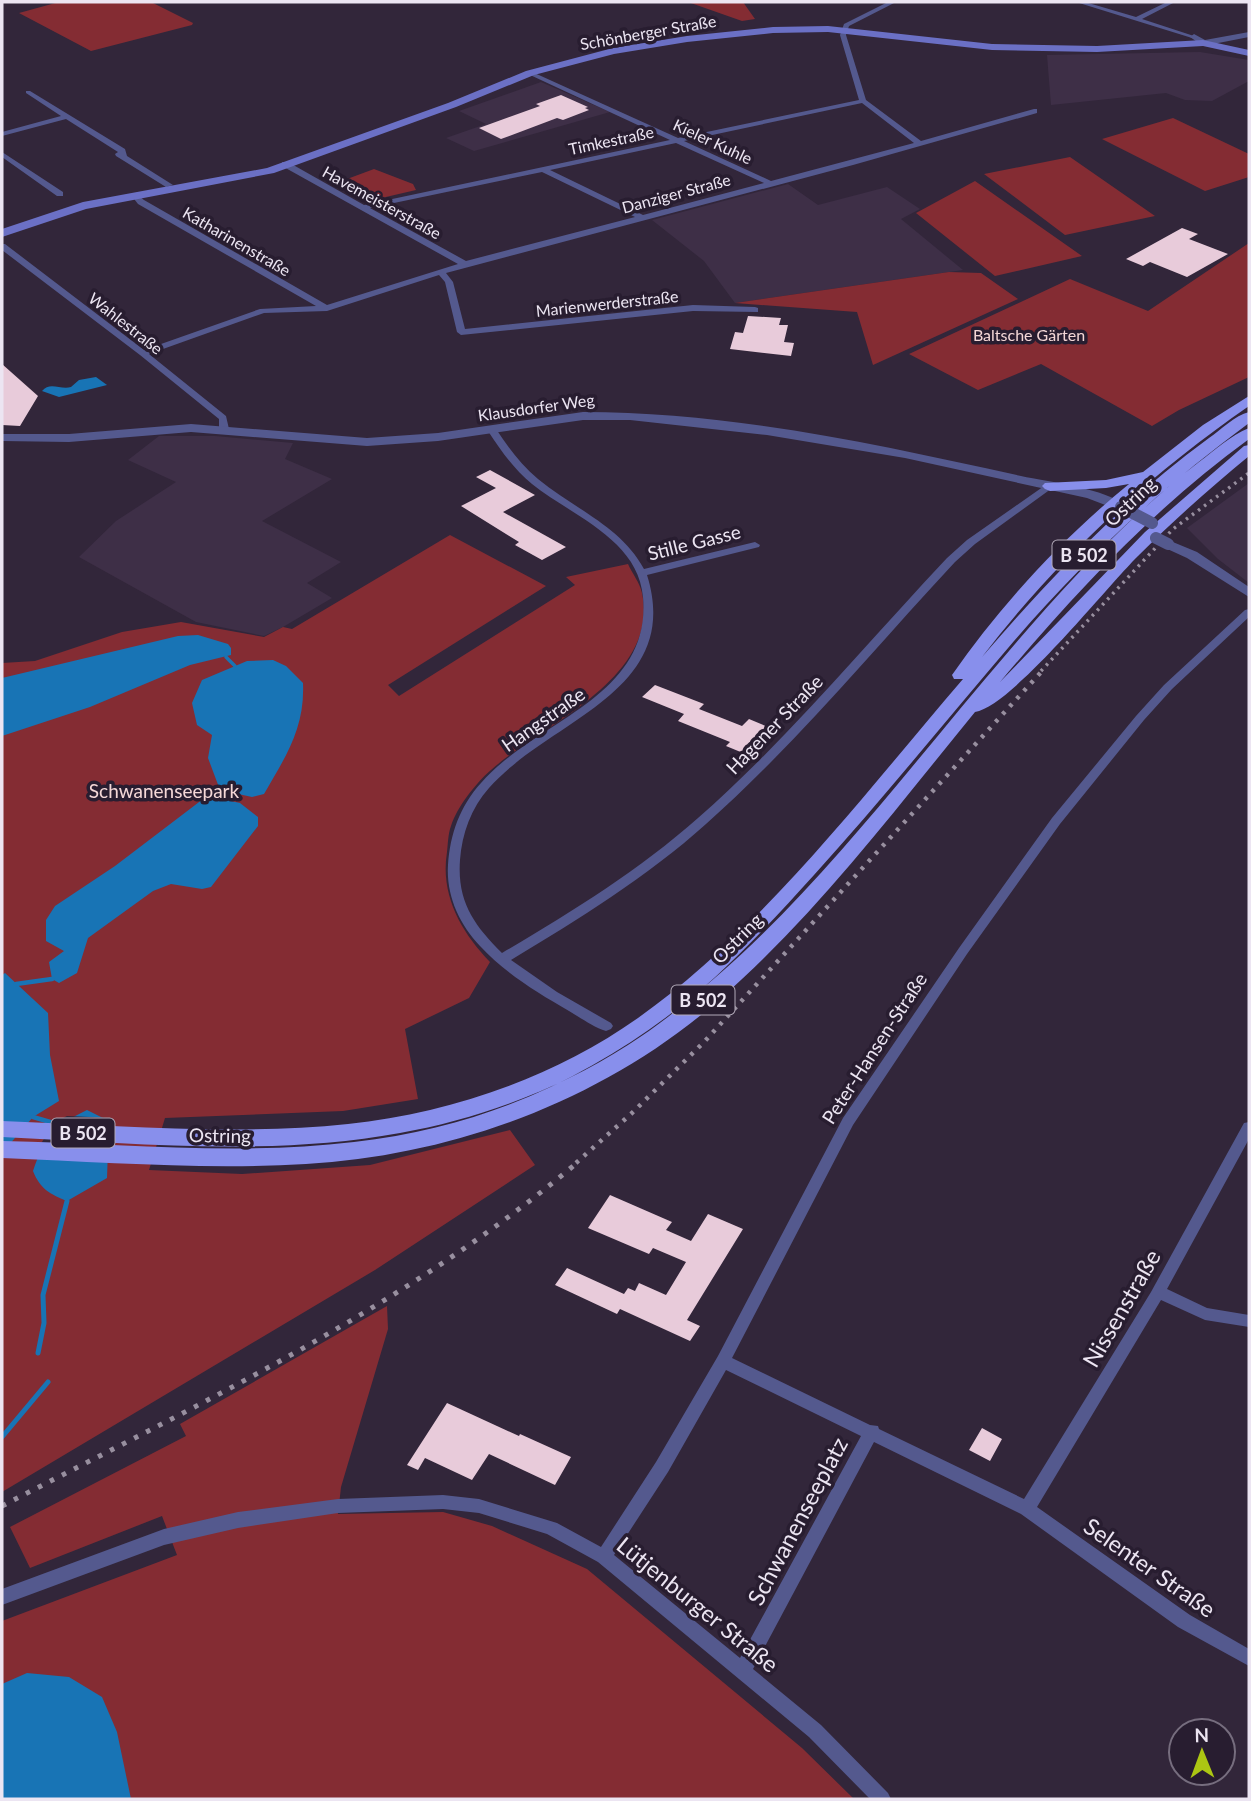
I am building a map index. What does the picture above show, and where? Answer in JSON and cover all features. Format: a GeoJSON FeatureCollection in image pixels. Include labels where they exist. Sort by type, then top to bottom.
{"type":"FeatureCollection","features":[{"type":"Feature","properties":{"kind":"highway"},"geometry":{"type":"LineString","coordinates":[[940,716],[960,676],[1000,622],[1152,474],[1249,400]]}},
{"type":"Feature","properties":{"kind":"highway","name":"Ostring"},"geometry":{"type":"LineString","coordinates":[[2,1150],[161,1147],[299,1138],[403,1125],[497,1098],[592,1056],[658,1013],[709,971],[843,831],[1026,616],[1094,545],[1166,480],[1249,416]]}},
{"type":"Feature","properties":{"kind":"highway","name":"Ostring"},"geometry":{"type":"LineString","coordinates":[[2,1129],[161,1147],[297,1157],[407,1142],[506,1115],[603,1072],[676,1023],[764,944],[837,867],[965,714],[1093,568],[1154,508],[1249,432]]}},
{"type":"Feature","properties":{"kind":"highway"},"geometry":{"type":"LineString","coordinates":[[965,714],[998,695],[1093,592],[1249,449]]}},
{"type":"Feature","properties":{"kind":"highway"},"geometry":{"type":"LineString","coordinates":[[1050,486],[1106,484],[1152,474]]}},
{"type":"Feature","properties":{"kind":"main road","name":"Schönberger Straße"},"geometry":{"type":"LineString","coordinates":[[2,233],[62,211],[135,195],[252,175],[354,142],[530,73],[613,51],[687,39],[774,30],[844,30],[992,47],[1097,49],[1198,40],[1249,52]]}},
{"type":"Feature","properties":{"kind":"main road"},"geometry":{"type":"LineString","coordinates":[[1198,40],[1216,41],[1249,52]]}},
{"type":"Feature","properties":{"kind":"main road","name":"Schönberger Straße"},"geometry":{"type":"LineString","coordinates":[[135,195],[169,185],[285,164]]}},
{"type":"Feature","properties":{"kind":"street"},"geometry":{"type":"LineString","coordinates":[[879,2],[890,3]]}},
{"type":"Feature","properties":{"kind":"street"},"geometry":{"type":"LineString","coordinates":[[1079,2],[1198,40]]}},
{"type":"Feature","properties":{"kind":"street"},"geometry":{"type":"LineString","coordinates":[[1137,19],[1172,2]]}},
{"type":"Feature","properties":{"kind":"street"},"geometry":{"type":"LineString","coordinates":[[890,3],[854,20],[844,30],[863,101],[919,144]]}},
{"type":"Feature","properties":{"kind":"street"},"geometry":{"type":"LineString","coordinates":[[1216,41],[1249,35]]}},
{"type":"Feature","properties":{"kind":"street"},"geometry":{"type":"LineString","coordinates":[[1249,35],[1242,41],[1249,52]]}},
{"type":"Feature","properties":{"kind":"street","name":"Schönberger Straße"},"geometry":{"type":"LineString","coordinates":[[1198,40],[1249,35]]}},
{"type":"Feature","properties":{"kind":"street","name":"Kieler Kuhle"},"geometry":{"type":"LineString","coordinates":[[530,73],[769,183]]}},
{"type":"Feature","properties":{"kind":"street"},"geometry":{"type":"LineString","coordinates":[[28,92],[109,145],[110,149],[124,155],[169,185]]}},
{"type":"Feature","properties":{"kind":"street","name":"Timkestraße"},"geometry":{"type":"LineString","coordinates":[[365,207],[863,101]]}},
{"type":"Feature","properties":{"kind":"street","name":"Danziger Straße"},"geometry":{"type":"LineString","coordinates":[[264,311],[327,308],[465,264],[1034,111]]}},
{"type":"Feature","properties":{"kind":"street"},"geometry":{"type":"LineString","coordinates":[[2,134],[65,117]]}},
{"type":"Feature","properties":{"kind":"street"},"geometry":{"type":"LineString","coordinates":[[2,154],[60,194]]}},
{"type":"Feature","properties":{"kind":"street","name":"Havemeisterstraße"},"geometry":{"type":"LineString","coordinates":[[285,164],[465,264]]}},
{"type":"Feature","properties":{"kind":"street"},"geometry":{"type":"LineString","coordinates":[[543,169],[641,217]]}},
{"type":"Feature","properties":{"kind":"street","name":"Katharinenstraße"},"geometry":{"type":"LineString","coordinates":[[135,195],[141,202],[327,308]]}},
{"type":"Feature","properties":{"kind":"street","name":"Wahlestraße"},"geometry":{"type":"LineString","coordinates":[[2,246],[143,353],[223,418],[224,429]]}},
{"type":"Feature","properties":{"kind":"street","name":"Marienwerderstraße"},"geometry":{"type":"LineString","coordinates":[[441,272],[449,282],[461,332],[693,308],[755,310]]}},
{"type":"Feature","properties":{"kind":"street"},"geometry":{"type":"LineString","coordinates":[[143,353],[305,296]]}},
{"type":"Feature","properties":{"kind":"street","name":"Klausdorfer Weg"},"geometry":{"type":"LineString","coordinates":[[2,438],[69,438],[159,429],[224,429],[367,442],[493,430],[594,416],[692,422],[767,431],[905,454],[1069,492],[1082,501],[1114,509],[1159,533],[1249,593]]}},
{"type":"Feature","properties":{"kind":"street","name":"Hangstraße"},"geometry":{"type":"LineString","coordinates":[[493,430],[513,461],[538,484],[595,520],[626,550],[641,573],[648,594],[649,616],[646,638],[630,668],[601,699],[498,772],[476,797],[460,822],[450,867],[458,907],[486,947],[537,986],[606,1026]]}},
{"type":"Feature","properties":{"kind":"street","name":"Hagener Straße"},"geometry":{"type":"LineString","coordinates":[[501,960],[623,883],[700,823],[757,770],[950,561],[981,534],[1050,486]]}},
{"type":"Feature","properties":{"kind":"street","name":"Stille Gasse"},"geometry":{"type":"LineString","coordinates":[[641,573],[755,545]]}},
{"type":"Feature","properties":{"kind":"street","name":"Peter-Hansen-Straße"},"geometry":{"type":"LineString","coordinates":[[604,1557],[662,1467],[723,1361],[848,1122],[963,951],[1056,821],[1140,718],[1168,687],[1249,612]]}},
{"type":"Feature","properties":{"kind":"street","name":"Nissenstraße"},"geometry":{"type":"LineString","coordinates":[[1027,1509],[1159,1292],[1249,1127]]}},
{"type":"Feature","properties":{"kind":"street"},"geometry":{"type":"LineString","coordinates":[[1159,1292],[1205,1314],[1249,1321]]}},
{"type":"Feature","properties":{"kind":"street","name":"Schwanenseeplatz"},"geometry":{"type":"LineString","coordinates":[[723,1361],[872,1431],[1027,1509]]}},
{"type":"Feature","properties":{"kind":"street","name":"Schwanenseeplatz"},"geometry":{"type":"LineString","coordinates":[[743,1670],[872,1431]]}},
{"type":"Feature","properties":{"kind":"street","name":"Lütjenburger Straße"},"geometry":{"type":"LineString","coordinates":[[2,1597],[164,1537],[238,1520],[338,1506],[443,1502],[479,1506],[551,1528],[604,1557],[815,1731],[882,1799]]}},
{"type":"Feature","properties":{"kind":"street","name":"Selenter Straße"},"geometry":{"type":"LineString","coordinates":[[1027,1509],[1184,1621],[1249,1658]]}},
{"type":"Feature","properties":{"kind":"shaded area"},"geometry":{"type":"Polygon","coordinates":[[[1200,52],[1249,60],[1249,81],[1212,101],[1185,100],[1166,93],[1051,105],[1047,55],[1200,52]]]}},
{"type":"Feature","properties":{"kind":"shaded area"},"geometry":{"type":"Polygon","coordinates":[[[541,82],[610,112],[474,151],[446,138],[486,124],[459,111],[541,82]]]}},
{"type":"Feature","properties":{"kind":"shaded area"},"geometry":{"type":"Polygon","coordinates":[[[788,184],[818,205],[887,187],[920,209],[901,219],[963,270],[735,303],[704,261],[652,220],[788,184]]]}},
{"type":"Feature","properties":{"kind":"shaded area"},"geometry":{"type":"Polygon","coordinates":[[[159,436],[215,436],[293,443],[285,459],[332,479],[262,521],[341,562],[307,583],[332,598],[264,636],[196,622],[79,557],[116,521],[176,482],[128,460],[159,436]]]}},
{"type":"Feature","properties":{"kind":"shaded area"},"geometry":{"type":"Polygon","coordinates":[[[1249,483],[1249,583],[1218,559],[1187,528],[1249,483]]]}},
{"type":"Feature","properties":{"kind":"green space"},"geometry":{"type":"Polygon","coordinates":[[[59,2],[151,2],[193,23],[91,51],[19,13],[59,2]]]}},
{"type":"Feature","properties":{"kind":"green space"},"geometry":{"type":"Polygon","coordinates":[[[688,2],[743,2],[755,19],[742,21],[688,2]]]}},
{"type":"Feature","properties":{"kind":"green space"},"geometry":{"type":"Polygon","coordinates":[[[1173,118],[1249,154],[1249,177],[1205,191],[1102,139],[1173,118]]]}},
{"type":"Feature","properties":{"kind":"green space"},"geometry":{"type":"Polygon","coordinates":[[[1070,157],[1155,216],[1065,235],[984,174],[1070,157]]]}},
{"type":"Feature","properties":{"kind":"green space"},"geometry":{"type":"Polygon","coordinates":[[[374,169],[413,184],[416,190],[373,200],[339,182],[374,169]]]}},
{"type":"Feature","properties":{"kind":"green space"},"geometry":{"type":"Polygon","coordinates":[[[975,181],[1082,256],[995,276],[916,213],[975,181]]]}},
{"type":"Feature","properties":{"kind":"green space","name":"Baltsche Gärten"},"geometry":{"type":"Polygon","coordinates":[[[1249,243],[1249,377],[1179,410],[1152,426],[1041,364],[978,390],[909,354],[1070,279],[1148,311],[1249,243]]]}},
{"type":"Feature","properties":{"kind":"green space"},"geometry":{"type":"Polygon","coordinates":[[[949,272],[981,273],[1018,299],[873,365],[857,312],[735,303],[949,272]]]}},
{"type":"Feature","properties":{"kind":"green space","name":"Schwanenseepark"},"geometry":{"type":"Polygon","coordinates":[[[450,535],[546,586],[388,685],[399,696],[575,585],[566,577],[628,564],[642,593],[643,623],[633,650],[616,675],[566,716],[491,770],[468,796],[454,819],[450,829],[446,868],[450,898],[470,938],[490,962],[469,998],[405,1029],[418,1099],[343,1111],[165,1118],[149,1170],[242,1174],[370,1165],[510,1130],[535,1165],[375,1270],[2,1492],[2,663],[35,661],[122,632],[181,622],[264,637],[283,627],[292,629],[450,535]]]}},
{"type":"Feature","properties":{"kind":"green space"},"geometry":{"type":"Polygon","coordinates":[[[387,1306],[388,1329],[341,1487],[338,1514],[443,1512],[492,1526],[587,1569],[802,1748],[854,1799],[2,1799],[2,1621],[177,1555],[162,1516],[30,1568],[10,1527],[186,1436],[180,1424],[387,1306]]]}},
{"type":"Feature","properties":{"kind":"water"},"geometry":{"type":"Polygon","coordinates":[[[96,377],[107,385],[59,397],[42,391],[52,386],[71,387],[79,380],[96,377]]]}},
{"type":"Feature","properties":{"kind":"water"},"geometry":{"type":"Polygon","coordinates":[[[198,635],[228,644],[231,655],[190,665],[90,707],[2,736],[2,678],[178,636],[198,635]]]}},
{"type":"Feature","properties":{"kind":"water"},"geometry":{"type":"Polygon","coordinates":[[[273,660],[286,666],[303,683],[301,714],[292,741],[264,794],[252,797],[220,790],[208,758],[212,735],[197,725],[192,703],[202,680],[247,661],[273,660]]]}},
{"type":"Feature","properties":{"kind":"water"},"geometry":{"type":"Polygon","coordinates":[[[207,796],[240,803],[258,817],[258,826],[211,887],[202,889],[171,884],[153,891],[88,938],[77,973],[59,983],[52,979],[49,962],[64,951],[46,941],[46,920],[55,906],[115,866],[207,796]]]}},
{"type":"Feature","properties":{"kind":"water"},"geometry":{"type":"Polygon","coordinates":[[[5,973],[48,1013],[50,1055],[59,1101],[33,1117],[2,1153],[2,975],[5,973]]]}},
{"type":"Feature","properties":{"kind":"water"},"geometry":{"type":"Polygon","coordinates":[[[87,1110],[109,1121],[107,1178],[67,1201],[46,1190],[33,1171],[52,1133],[66,1121],[87,1110]]]}},
{"type":"Feature","properties":{"kind":"water"},"geometry":{"type":"Polygon","coordinates":[[[27,1673],[69,1677],[102,1697],[117,1732],[131,1799],[2,1799],[2,1684],[27,1673]]]}},
{"type":"Feature","properties":{"kind":"pier"},"geometry":{"type":"Polygon","coordinates":[[[67,1116],[112,1118],[113,1151],[36,1151],[55,1122],[67,1116]]]}},
{"type":"Feature","properties":{"kind":"building"},"geometry":{"type":"Polygon","coordinates":[[[561,95],[588,107],[585,108],[589,110],[563,120],[557,118],[501,139],[479,128],[540,106],[536,104],[561,95]]]}},
{"type":"Feature","properties":{"kind":"building"},"geometry":{"type":"Polygon","coordinates":[[[1182,228],[1198,234],[1189,239],[1228,254],[1187,277],[1150,262],[1143,266],[1126,259],[1182,228]]]}},
{"type":"Feature","properties":{"kind":"building"},"geometry":{"type":"Polygon","coordinates":[[[748,316],[781,318],[779,325],[788,325],[784,342],[794,343],[791,356],[730,349],[735,332],[743,333],[748,316]]]}},
{"type":"Feature","properties":{"kind":"building"},"geometry":{"type":"Polygon","coordinates":[[[2,364],[38,396],[20,426],[2,425],[2,364]]]}},
{"type":"Feature","properties":{"kind":"building"},"geometry":{"type":"Polygon","coordinates":[[[490,470],[535,495],[503,512],[566,547],[542,560],[515,545],[519,542],[461,506],[496,488],[476,477],[490,470]]]}},
{"type":"Feature","properties":{"kind":"building"},"geometry":{"type":"Polygon","coordinates":[[[655,685],[704,704],[699,709],[742,726],[749,719],[768,727],[743,753],[726,746],[730,742],[678,721],[684,714],[642,697],[655,685]]]}},
{"type":"Feature","properties":{"kind":"building"},"geometry":{"type":"Polygon","coordinates":[[[610,1195],[672,1222],[666,1230],[691,1241],[708,1214],[743,1229],[687,1320],[700,1326],[690,1341],[620,1309],[617,1314],[555,1285],[567,1268],[624,1294],[628,1288],[635,1291],[639,1283],[666,1295],[686,1262],[653,1248],[649,1254],[588,1228],[610,1195]]]}},
{"type":"Feature","properties":{"kind":"building"},"geometry":{"type":"Polygon","coordinates":[[[447,1403],[571,1457],[555,1485],[489,1454],[472,1480],[425,1458],[418,1470],[407,1465],[447,1403]]]}},
{"type":"Feature","properties":{"kind":"building"},"geometry":{"type":"Polygon","coordinates":[[[982,1428],[1002,1439],[990,1461],[969,1450],[982,1428]]]}},
{"type":"Feature","properties":{"kind":"waterway"},"geometry":{"type":"LineString","coordinates":[[226,657],[235,666]]}},
{"type":"Feature","properties":{"kind":"waterway"},"geometry":{"type":"LineString","coordinates":[[228,800],[231,794]]}},
{"type":"Feature","properties":{"kind":"waterway"},"geometry":{"type":"LineString","coordinates":[[16,984],[52,979]]}},
{"type":"Feature","properties":{"kind":"waterway"},"geometry":{"type":"LineString","coordinates":[[33,1117],[57,1124]]}},
{"type":"Feature","properties":{"kind":"waterway"},"geometry":{"type":"LineString","coordinates":[[38,1353],[44,1323],[43,1295],[67,1201]]}},
{"type":"Feature","properties":{"kind":"waterway"},"geometry":{"type":"LineString","coordinates":[[2,1437],[48,1382]]}},
{"type":"Feature","properties":{"kind":"railway"},"geometry":{"type":"LineString","coordinates":[[1041,671],[1173,529],[1249,473]]}},
{"type":"Feature","properties":{"kind":"railway"},"geometry":{"type":"LineString","coordinates":[[576,1163],[632,1113],[705,1041],[1043,670]]}},
{"type":"Feature","properties":{"kind":"railway"},"geometry":{"type":"LineString","coordinates":[[2,1506],[226,1390],[373,1307],[512,1214],[578,1162]]}}]}
